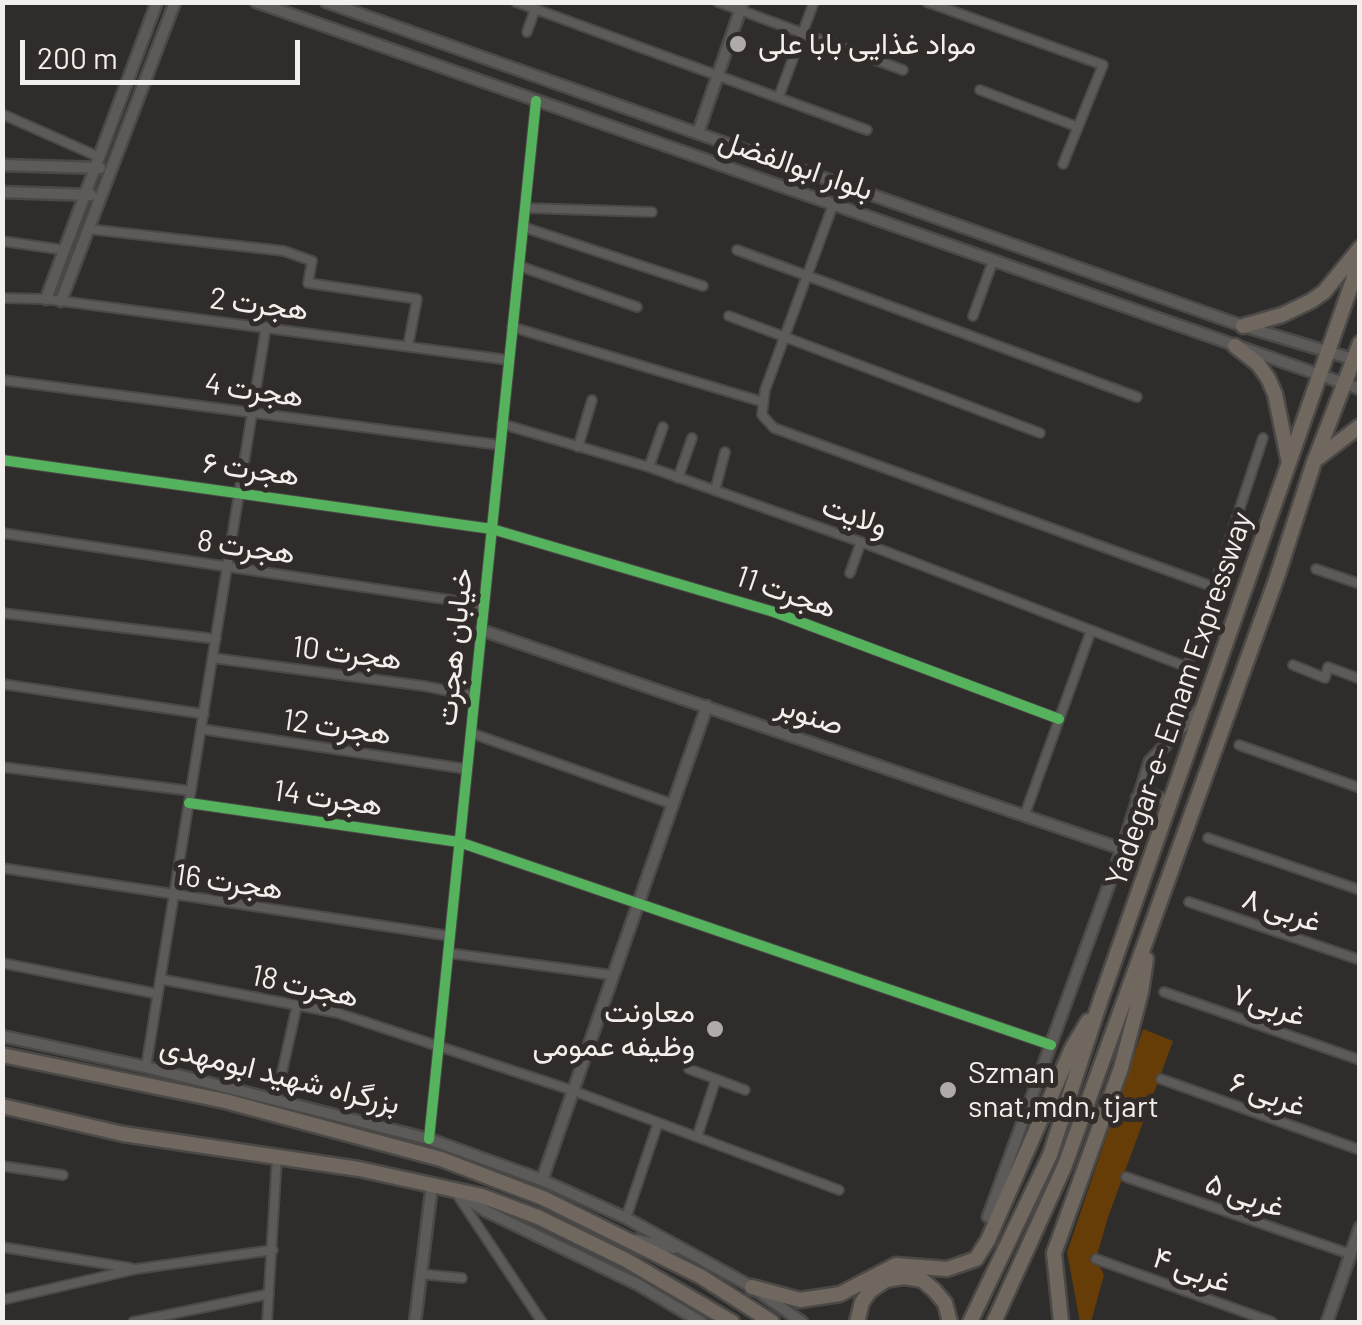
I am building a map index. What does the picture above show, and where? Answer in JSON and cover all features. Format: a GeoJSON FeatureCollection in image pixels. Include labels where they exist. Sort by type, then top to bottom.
{"type":"FeatureCollection","features":[{"type":"Feature","properties":{"kind":"highway"},"geometry":{"type":"LineString","coordinates":[[1243,326],[1282,316],[1312,302],[1360,248]]}},
{"type":"Feature","properties":{"kind":"highway","name":"Yadegar-e- Emam Expressway"},"geometry":{"type":"LineString","coordinates":[[970,1322],[1050,1155],[1360,260]]}},
{"type":"Feature","properties":{"kind":"highway","name":"Yadegar-e- Emam Expressway"},"geometry":{"type":"LineString","coordinates":[[994,1322],[1065,1165],[1277,577],[1314,462],[1360,343]]}},
{"type":"Feature","properties":{"kind":"highway"},"geometry":{"type":"LineString","coordinates":[[1235,346],[1258,364],[1268,378],[1275,394],[1289,464]]}},
{"type":"Feature","properties":{"kind":"highway"},"geometry":{"type":"LineString","coordinates":[[1314,462],[1360,426]]}},
{"type":"Feature","properties":{"kind":"highway"},"geometry":{"type":"LineString","coordinates":[[1061,1322],[1054,1254],[1122,1068],[1142,992],[1150,928]]}},
{"type":"Feature","properties":{"kind":"highway"},"geometry":{"type":"LineString","coordinates":[[752,1287],[800,1300],[840,1294],[896,1266],[947,1269],[976,1259],[988,1240],[1072,1048],[1101,999]]}},
{"type":"Feature","properties":{"kind":"highway"},"geometry":{"type":"LineString","coordinates":[[2,1055],[225,1101],[441,1160],[543,1198],[700,1276],[772,1322]]}},
{"type":"Feature","properties":{"kind":"highway"},"geometry":{"type":"LineString","coordinates":[[225,1101],[244,1092]]}},
{"type":"Feature","properties":{"kind":"highway"},"geometry":{"type":"LineString","coordinates":[[2,1106],[122,1134],[277,1156],[482,1196],[608,1251],[732,1322]]}},
{"type":"Feature","properties":{"kind":"highway"},"geometry":{"type":"LineString","coordinates":[[857,1322],[862,1302],[870,1292],[886,1280],[904,1277],[922,1280],[934,1290],[945,1303],[950,1322]]}},
{"type":"Feature","properties":{"kind":"main road"},"geometry":{"type":"LineString","coordinates":[[46,299],[158,2]]}},
{"type":"Feature","properties":{"kind":"main road"},"geometry":{"type":"LineString","coordinates":[[60,300],[176,2]]}},
{"type":"Feature","properties":{"kind":"main road","name":"بلوار ابوالفضل"},"geometry":{"type":"LineString","coordinates":[[256,2],[1360,389]]}},
{"type":"Feature","properties":{"kind":"main road","name":"بلوار ابوالفضل"},"geometry":{"type":"LineString","coordinates":[[326,2],[1243,326],[1356,360]]}},
{"type":"Feature","properties":{"kind":"main road"},"geometry":{"type":"LineString","coordinates":[[698,133],[742,6]]}},
{"type":"Feature","properties":{"kind":"main road"},"geometry":{"type":"LineString","coordinates":[[2,165],[97,163],[111,169]]}},
{"type":"Feature","properties":{"kind":"main road"},"geometry":{"type":"LineString","coordinates":[[2,192],[101,195]]}},
{"type":"Feature","properties":{"kind":"main road"},"geometry":{"type":"LineString","coordinates":[[959,249],[966,228]]}},
{"type":"Feature","properties":{"kind":"main road","name":"صنوبر"},"geometry":{"type":"LineString","coordinates":[[481,630],[1122,849]]}},
{"type":"Feature","properties":{"kind":"main road"},"geometry":{"type":"LineString","coordinates":[[988,1218],[1122,849],[1150,761],[1206,704]]}},
{"type":"Feature","properties":{"kind":"main road"},"geometry":{"type":"LineString","coordinates":[[542,1180],[707,706]]}},
{"type":"Feature","properties":{"kind":"main road"},"geometry":{"type":"LineString","coordinates":[[1137,798],[1152,795],[1170,807]]}},
{"type":"Feature","properties":{"kind":"main road","name":"بزرگراه شهید ابومهدی"},"geometry":{"type":"LineString","coordinates":[[2,1036],[276,1098],[429,1139],[542,1180],[626,1218],[752,1287],[802,1322]]}},
{"type":"Feature","properties":{"kind":"main road"},"geometry":{"type":"LineString","coordinates":[[415,1322],[432,1185]]}},
{"type":"Feature","properties":{"kind":"main road"},"geometry":{"type":"LineString","coordinates":[[454,1190],[486,1211],[639,1286],[700,1322]]}},
{"type":"Feature","properties":{"kind":"main road"},"geometry":{"type":"LineString","coordinates":[[1327,1322],[1360,1227]]}},
{"type":"Feature","properties":{"kind":"main road"},"geometry":{"type":"LineString","coordinates":[[623,1238],[684,1251]]}},
{"type":"Feature","properties":{"kind":"street"},"geometry":{"type":"LineString","coordinates":[[516,2],[867,130]]}},
{"type":"Feature","properties":{"kind":"street"},"geometry":{"type":"LineString","coordinates":[[718,2],[742,6],[903,70]]}},
{"type":"Feature","properties":{"kind":"street"},"geometry":{"type":"LineString","coordinates":[[779,96],[814,2]]}},
{"type":"Feature","properties":{"kind":"street"},"geometry":{"type":"LineString","coordinates":[[927,2],[1103,65],[1064,164]]}},
{"type":"Feature","properties":{"kind":"street"},"geometry":{"type":"LineString","coordinates":[[963,15],[968,2]]}},
{"type":"Feature","properties":{"kind":"street"},"geometry":{"type":"LineString","coordinates":[[527,32],[535,9]]}},
{"type":"Feature","properties":{"kind":"street"},"geometry":{"type":"LineString","coordinates":[[980,90],[1078,128]]}},
{"type":"Feature","properties":{"kind":"street","name":"خیابان هجرت"},"geometry":{"type":"LineString","coordinates":[[429,1139],[536,100]]}},
{"type":"Feature","properties":{"kind":"street"},"geometry":{"type":"LineString","coordinates":[[2,114],[97,163]]}},
{"type":"Feature","properties":{"kind":"street"},"geometry":{"type":"LineString","coordinates":[[833,205],[764,390],[762,416],[774,428],[1214,587]]}},
{"type":"Feature","properties":{"kind":"street"},"geometry":{"type":"LineString","coordinates":[[525,208],[652,212]]}},
{"type":"Feature","properties":{"kind":"street"},"geometry":{"type":"LineString","coordinates":[[523,227],[703,286]]}},
{"type":"Feature","properties":{"kind":"street"},"geometry":{"type":"LineString","coordinates":[[88,229],[284,251],[312,262],[308,282],[417,298],[408,346]]}},
{"type":"Feature","properties":{"kind":"street"},"geometry":{"type":"LineString","coordinates":[[2,241],[64,250]]}},
{"type":"Feature","properties":{"kind":"street"},"geometry":{"type":"LineString","coordinates":[[737,250],[1136,397]]}},
{"type":"Feature","properties":{"kind":"street"},"geometry":{"type":"LineString","coordinates":[[973,316],[992,261]]}},
{"type":"Feature","properties":{"kind":"street"},"geometry":{"type":"LineString","coordinates":[[519,266],[637,307]]}},
{"type":"Feature","properties":{"kind":"street","name":"هجرت 2"},"geometry":{"type":"LineString","coordinates":[[2,298],[60,300],[509,360]]}},
{"type":"Feature","properties":{"kind":"street"},"geometry":{"type":"LineString","coordinates":[[728,316],[1040,433]]}},
{"type":"Feature","properties":{"kind":"street"},"geometry":{"type":"LineString","coordinates":[[146,1067],[266,327]]}},
{"type":"Feature","properties":{"kind":"street"},"geometry":{"type":"LineString","coordinates":[[512,328],[763,402]]}},
{"type":"Feature","properties":{"kind":"street","name":"هجرت 4"},"geometry":{"type":"LineString","coordinates":[[2,380],[500,445]]}},
{"type":"Feature","properties":{"kind":"street"},"geometry":{"type":"LineString","coordinates":[[578,447],[592,400]]}},
{"type":"Feature","properties":{"kind":"street","name":"ولایت"},"geometry":{"type":"LineString","coordinates":[[502,424],[715,490],[1187,667]]}},
{"type":"Feature","properties":{"kind":"street"},"geometry":{"type":"LineString","coordinates":[[649,467],[663,427]]}},
{"type":"Feature","properties":{"kind":"street"},"geometry":{"type":"LineString","coordinates":[[678,478],[692,438]]}},
{"type":"Feature","properties":{"kind":"street"},"geometry":{"type":"LineString","coordinates":[[1174,707],[1263,438]]}},
{"type":"Feature","properties":{"kind":"street"},"geometry":{"type":"LineString","coordinates":[[715,490],[725,452]]}},
{"type":"Feature","properties":{"kind":"street","name":"هجرت ۶"},"geometry":{"type":"LineString","coordinates":[[2,460],[492,529]]}},
{"type":"Feature","properties":{"kind":"street","name":"هجرت 11"},"geometry":{"type":"LineString","coordinates":[[492,529],[774,612],[1059,719]]}},
{"type":"Feature","properties":{"kind":"street","name":"هجرت 8"},"geometry":{"type":"LineString","coordinates":[[2,533],[484,605]]}},
{"type":"Feature","properties":{"kind":"street"},"geometry":{"type":"LineString","coordinates":[[850,573],[860,542]]}},
{"type":"Feature","properties":{"kind":"street"},"geometry":{"type":"LineString","coordinates":[[1316,569],[1360,584]]}},
{"type":"Feature","properties":{"kind":"street"},"geometry":{"type":"LineString","coordinates":[[2,613],[216,639]]}},
{"type":"Feature","properties":{"kind":"street"},"geometry":{"type":"LineString","coordinates":[[1025,814],[1091,630]]}},
{"type":"Feature","properties":{"kind":"street","name":"هجرت 10"},"geometry":{"type":"LineString","coordinates":[[213,658],[474,696]]}},
{"type":"Feature","properties":{"kind":"street"},"geometry":{"type":"LineString","coordinates":[[1293,666],[1325,678],[1328,668],[1360,679]]}},
{"type":"Feature","properties":{"kind":"street"},"geometry":{"type":"LineString","coordinates":[[2,684],[204,714]]}},
{"type":"Feature","properties":{"kind":"street","name":"هجرت 12"},"geometry":{"type":"LineString","coordinates":[[201,729],[467,769]]}},
{"type":"Feature","properties":{"kind":"street"},"geometry":{"type":"LineString","coordinates":[[470,733],[672,804]]}},
{"type":"Feature","properties":{"kind":"street"},"geometry":{"type":"LineString","coordinates":[[1239,745],[1360,788]]}},
{"type":"Feature","properties":{"kind":"street"},"geometry":{"type":"LineString","coordinates":[[2,767],[191,791]]}},
{"type":"Feature","properties":{"kind":"street","name":"هجرت 14"},"geometry":{"type":"LineString","coordinates":[[189,802],[460,842],[1052,1045]]}},
{"type":"Feature","properties":{"kind":"street"},"geometry":{"type":"LineString","coordinates":[[1208,838],[1360,890]]}},
{"type":"Feature","properties":{"kind":"street","name":"هجرت 16"},"geometry":{"type":"LineString","coordinates":[[2,868],[450,936]]}},
{"type":"Feature","properties":{"kind":"street","name":"غربی ۸"},"geometry":{"type":"LineString","coordinates":[[1190,902],[1360,960]]}},
{"type":"Feature","properties":{"kind":"street"},"geometry":{"type":"LineString","coordinates":[[448,954],[612,974]]}},
{"type":"Feature","properties":{"kind":"street"},"geometry":{"type":"LineString","coordinates":[[2,963],[158,994]]}},
{"type":"Feature","properties":{"kind":"street","name":"هجرت 18"},"geometry":{"type":"LineString","coordinates":[[160,979],[338,1013],[439,1044],[839,1190]]}},
{"type":"Feature","properties":{"kind":"street","name":"غربی۷"},"geometry":{"type":"LineString","coordinates":[[1164,992],[1360,1060]]}},
{"type":"Feature","properties":{"kind":"street"},"geometry":{"type":"LineString","coordinates":[[276,1098],[298,1005]]}},
{"type":"Feature","properties":{"kind":"street"},"geometry":{"type":"LineString","coordinates":[[689,1070],[745,1090]]}},
{"type":"Feature","properties":{"kind":"street"},"geometry":{"type":"LineString","coordinates":[[697,1137],[716,1079]]}},
{"type":"Feature","properties":{"kind":"street","name":"غربی ۶"},"geometry":{"type":"LineString","coordinates":[[1161,1079],[1360,1150]]}},
{"type":"Feature","properties":{"kind":"street"},"geometry":{"type":"LineString","coordinates":[[626,1218],[658,1122]]}},
{"type":"Feature","properties":{"kind":"street"},"geometry":{"type":"LineString","coordinates":[[267,1322],[277,1156]]}},
{"type":"Feature","properties":{"kind":"street"},"geometry":{"type":"LineString","coordinates":[[2,1166],[63,1175]]}},
{"type":"Feature","properties":{"kind":"street","name":"غربی ۵"},"geometry":{"type":"LineString","coordinates":[[1126,1178],[1350,1254]]}},
{"type":"Feature","properties":{"kind":"street"},"geometry":{"type":"LineString","coordinates":[[454,1190],[542,1322]]}},
{"type":"Feature","properties":{"kind":"street"},"geometry":{"type":"LineString","coordinates":[[2,1247],[136,1269]]}},
{"type":"Feature","properties":{"kind":"street"},"geometry":{"type":"LineString","coordinates":[[2,1300],[136,1269],[273,1250]]}},
{"type":"Feature","properties":{"kind":"street","name":"غربی ۴"},"geometry":{"type":"LineString","coordinates":[[1096,1259],[1272,1322]]}},
{"type":"Feature","properties":{"kind":"street"},"geometry":{"type":"LineString","coordinates":[[421,1274],[462,1278]]}},
{"type":"Feature","properties":{"kind":"street"},"geometry":{"type":"LineString","coordinates":[[133,1322],[269,1294]]}},
{"type":"Feature","properties":{"kind":"shaded area"},"geometry":{"type":"Polygon","coordinates":[[[1143,1029],[1173,1041],[1108,1217],[1096,1259],[1104,1275],[1091,1322],[1080,1322],[1067,1252],[1143,1029]]]}},
{"type":"Feature","properties":{"kind":"cycle path"},"geometry":{"type":"LineString","coordinates":[[429,1139],[536,101]]}},
{"type":"Feature","properties":{"kind":"cycle path"},"geometry":{"type":"LineString","coordinates":[[2,460],[492,529],[774,612],[1059,719]]}},
{"type":"Feature","properties":{"kind":"cycle path"},"geometry":{"type":"LineString","coordinates":[[189,803],[459,842],[1051,1045]]}},
{"type":"Feature","properties":{"kind":"place","name":"مواد غذایی بابا علی"},"geometry":{"type":"Point","coordinates":[738,44]}},
{"type":"Feature","properties":{"kind":"place","name":"معاونت وظیفه عمومی"},"geometry":{"type":"Point","coordinates":[715,1029]}},
{"type":"Feature","properties":{"kind":"place","name":"Szman snat,mdn, tjart"},"geometry":{"type":"Point","coordinates":[948,1090]}}]}
